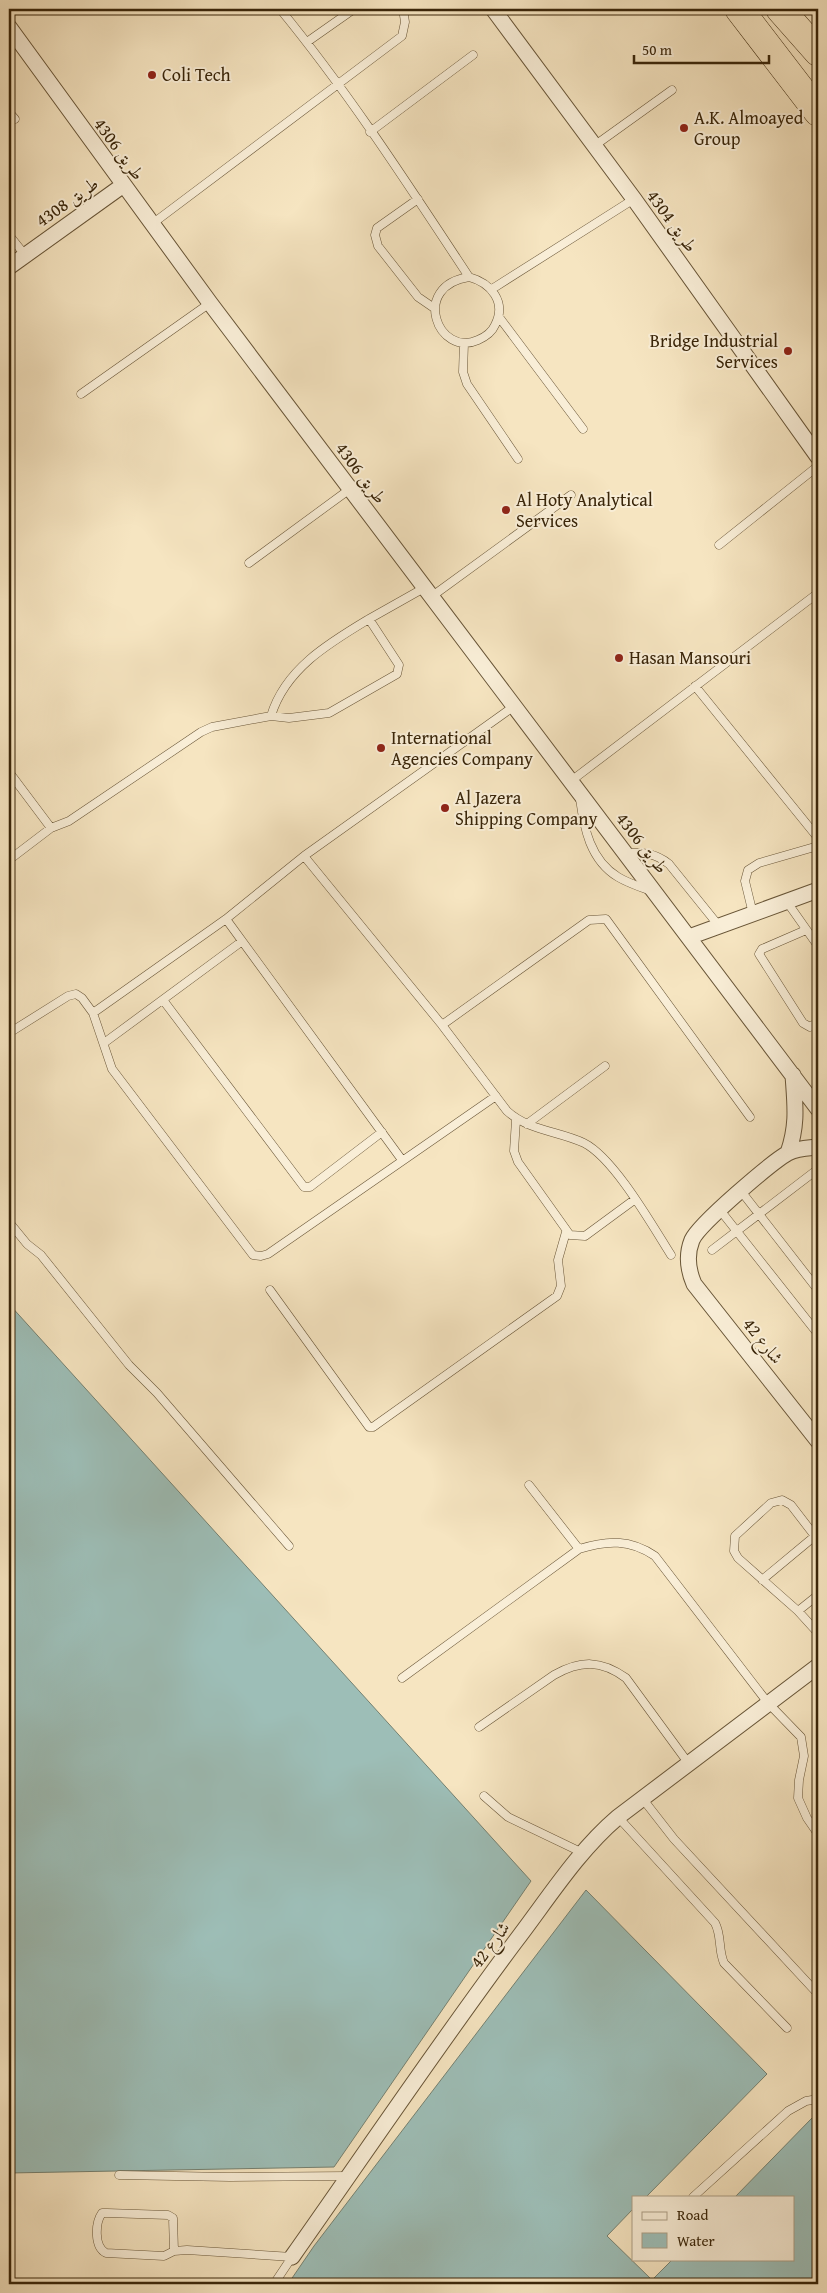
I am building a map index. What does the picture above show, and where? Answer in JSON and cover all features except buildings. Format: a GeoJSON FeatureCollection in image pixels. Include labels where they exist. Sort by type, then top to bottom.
{"type":"FeatureCollection","features":[{"type":"Feature","properties":{"kind":"highway"},"geometry":{"type":"LineString","coordinates":[[740,9],[818,112]]}},
{"type":"Feature","properties":{"kind":"highway"},"geometry":{"type":"LineString","coordinates":[[780,9],[818,52]]}},
{"type":"Feature","properties":{"kind":"street","name":"طريق 4304"},"geometry":{"type":"LineString","coordinates":[[493,9],[634,199],[818,457]]}},
{"type":"Feature","properties":{"kind":"street","name":"طريق 4306"},"geometry":{"type":"LineString","coordinates":[[9,27],[122,186],[514,707],[658,894],[818,1109]]}},
{"type":"Feature","properties":{"kind":"street","name":"طريق 4308"},"geometry":{"type":"LineString","coordinates":[[9,266],[122,186]]}},
{"type":"Feature","properties":{"kind":"street"},"geometry":{"type":"LineString","coordinates":[[689,937],[818,890]]}},
{"type":"Feature","properties":{"kind":"street"},"geometry":{"type":"LineString","coordinates":[[788,1153],[795,1133],[796,1112],[793,1075]]}},
{"type":"Feature","properties":{"kind":"street"},"geometry":{"type":"LineString","coordinates":[[720,1210],[788,1153],[803,1148],[818,1147]]}},
{"type":"Feature","properties":{"kind":"street","name":"شارع 42"},"geometry":{"type":"LineString","coordinates":[[720,1210],[698,1231],[691,1243],[688,1259],[694,1284],[818,1441]]}},
{"type":"Feature","properties":{"kind":"street","name":"شارع 42"},"geometry":{"type":"LineString","coordinates":[[292,2257],[492,1973],[583,1853],[618,1817],[818,1666]]}},
{"type":"Feature","properties":{"kind":"lane"},"geometry":{"type":"LineString","coordinates":[[280,9],[307,42],[337,84],[469,277]]}},
{"type":"Feature","properties":{"kind":"lane"},"geometry":{"type":"LineString","coordinates":[[307,42],[354,9]]}},
{"type":"Feature","properties":{"kind":"lane"},"geometry":{"type":"LineString","coordinates":[[152,224],[402,36],[405,22],[403,9]]}},
{"type":"Feature","properties":{"kind":"lane"},"geometry":{"type":"LineString","coordinates":[[370,132],[473,55]]}},
{"type":"Feature","properties":{"kind":"lane"},"geometry":{"type":"LineString","coordinates":[[594,146],[672,90]]}},
{"type":"Feature","properties":{"kind":"lane"},"geometry":{"type":"LineString","coordinates":[[9,112],[15,120]]}},
{"type":"Feature","properties":{"kind":"lane"},"geometry":{"type":"LineString","coordinates":[[492,289],[634,199]]}},
{"type":"Feature","properties":{"kind":"lane"},"geometry":{"type":"LineString","coordinates":[[418,200],[377,228],[375,235],[378,246],[418,297],[434,308]]}},
{"type":"Feature","properties":{"kind":"lane"},"geometry":{"type":"LineString","coordinates":[[9,235],[25,255]]}},
{"type":"Feature","properties":{"kind":"lane"},"geometry":{"type":"LineString","coordinates":[[469,277],[482,280],[492,289],[499,302],[499,316],[495,328],[487,336],[476,342],[464,343],[452,339],[442,331],[436,320],[434,308],[437,295],[445,285],[456,279],[469,277]]}},
{"type":"Feature","properties":{"kind":"lane"},"geometry":{"type":"LineString","coordinates":[[81,394],[210,303]]}},
{"type":"Feature","properties":{"kind":"lane"},"geometry":{"type":"LineString","coordinates":[[499,316],[583,429]]}},
{"type":"Feature","properties":{"kind":"lane"},"geometry":{"type":"LineString","coordinates":[[464,343],[463,372],[467,384],[518,459]]}},
{"type":"Feature","properties":{"kind":"lane"},"geometry":{"type":"LineString","coordinates":[[719,545],[818,466]]}},
{"type":"Feature","properties":{"kind":"lane"},"geometry":{"type":"LineString","coordinates":[[249,563],[350,489]]}},
{"type":"Feature","properties":{"kind":"lane"},"geometry":{"type":"LineString","coordinates":[[271,716],[282,688],[291,677],[334,640],[369,619],[428,592],[571,495]]}},
{"type":"Feature","properties":{"kind":"lane"},"geometry":{"type":"LineString","coordinates":[[658,894],[618,877],[602,863],[591,847],[585,831],[575,786],[695,686],[818,593]]}},
{"type":"Feature","properties":{"kind":"lane"},"geometry":{"type":"LineString","coordinates":[[9,860],[51,828],[70,821],[201,732],[212,727],[271,716],[289,718],[329,713],[397,674],[399,665],[369,619]]}},
{"type":"Feature","properties":{"kind":"lane"},"geometry":{"type":"LineString","coordinates":[[695,686],[818,838]]}},
{"type":"Feature","properties":{"kind":"lane"},"geometry":{"type":"LineString","coordinates":[[93,1013],[226,919],[304,856],[514,707]]}},
{"type":"Feature","properties":{"kind":"lane"},"geometry":{"type":"LineString","coordinates":[[9,772],[51,828]]}},
{"type":"Feature","properties":{"kind":"lane"},"geometry":{"type":"LineString","coordinates":[[753,914],[745,881],[748,870],[759,863],[818,846]]}},
{"type":"Feature","properties":{"kind":"lane"},"geometry":{"type":"LineString","coordinates":[[626,853],[651,853],[661,857],[669,864],[719,926]]}},
{"type":"Feature","properties":{"kind":"lane"},"geometry":{"type":"LineString","coordinates":[[304,856],[442,1025],[507,1111],[516,1120],[584,1143],[600,1154],[614,1169],[671,1255]]}},
{"type":"Feature","properties":{"kind":"lane"},"geometry":{"type":"LineString","coordinates":[[787,902],[818,946]]}},
{"type":"Feature","properties":{"kind":"lane"},"geometry":{"type":"LineString","coordinates":[[442,1025],[589,920],[606,918],[750,1117]]}},
{"type":"Feature","properties":{"kind":"lane"},"geometry":{"type":"LineString","coordinates":[[226,919],[402,1160]]}},
{"type":"Feature","properties":{"kind":"lane"},"geometry":{"type":"LineString","coordinates":[[806,930],[762,949],[759,954],[803,1023],[810,1027],[818,1022]]}},
{"type":"Feature","properties":{"kind":"lane"},"geometry":{"type":"LineString","coordinates":[[104,1043],[241,942]]}},
{"type":"Feature","properties":{"kind":"lane"},"geometry":{"type":"LineString","coordinates":[[9,1033],[68,996],[76,994],[82,998],[93,1013],[112,1069],[253,1255],[261,1256],[268,1254],[496,1096]]}},
{"type":"Feature","properties":{"kind":"lane"},"geometry":{"type":"LineString","coordinates":[[163,1000],[304,1187],[310,1187],[382,1132]]}},
{"type":"Feature","properties":{"kind":"lane"},"geometry":{"type":"LineString","coordinates":[[527,1124],[605,1066]]}},
{"type":"Feature","properties":{"kind":"lane"},"geometry":{"type":"LineString","coordinates":[[516,1120],[514,1151],[518,1162],[566,1232],[575,1237],[585,1236],[634,1200]]}},
{"type":"Feature","properties":{"kind":"lane"},"geometry":{"type":"LineString","coordinates":[[712,1250],[818,1169]]}},
{"type":"Feature","properties":{"kind":"lane"},"geometry":{"type":"LineString","coordinates":[[742,1191],[818,1290]]}},
{"type":"Feature","properties":{"kind":"lane"},"geometry":{"type":"LineString","coordinates":[[720,1210],[818,1334]]}},
{"type":"Feature","properties":{"kind":"lane"},"geometry":{"type":"LineString","coordinates":[[9,1222],[27,1244],[40,1255],[129,1365],[157,1393],[289,1546]]}},
{"type":"Feature","properties":{"kind":"lane"},"geometry":{"type":"LineString","coordinates":[[270,1290],[370,1427],[373,1427],[557,1296],[561,1281],[558,1260],[566,1232]]}},
{"type":"Feature","properties":{"kind":"lane"},"geometry":{"type":"LineString","coordinates":[[529,1485],[579,1549]]}},
{"type":"Feature","properties":{"kind":"lane"},"geometry":{"type":"LineString","coordinates":[[762,1580],[817,1538],[791,1505],[782,1500],[771,1503],[735,1536],[733,1544],[738,1558],[762,1580],[798,1611],[818,1633]]}},
{"type":"Feature","properties":{"kind":"lane"},"geometry":{"type":"LineString","coordinates":[[402,1678],[579,1549],[613,1541],[644,1548],[655,1556],[768,1703],[786,1719],[804,1743],[798,1798],[807,1818],[818,1834]]}},
{"type":"Feature","properties":{"kind":"lane"},"geometry":{"type":"LineString","coordinates":[[798,1611],[818,1595]]}},
{"type":"Feature","properties":{"kind":"lane"},"geometry":{"type":"LineString","coordinates":[[479,1728],[566,1668],[580,1664],[596,1664],[612,1668],[626,1678],[689,1764]]}},
{"type":"Feature","properties":{"kind":"lane"},"geometry":{"type":"LineString","coordinates":[[484,1796],[492,1805],[508,1817],[583,1853]]}},
{"type":"Feature","properties":{"kind":"lane"},"geometry":{"type":"LineString","coordinates":[[642,1798],[674,1839],[818,1994]]}},
{"type":"Feature","properties":{"kind":"lane"},"geometry":{"type":"LineString","coordinates":[[618,1817],[716,1923],[720,1936],[720,1951],[724,1963],[787,2028]]}},
{"type":"Feature","properties":{"kind":"lane"},"geometry":{"type":"LineString","coordinates":[[694,2196],[788,2111],[806,2101],[818,2099]]}},
{"type":"Feature","properties":{"kind":"lane"},"geometry":{"type":"LineString","coordinates":[[119,2175],[230,2178],[349,2176]]}},
{"type":"Feature","properties":{"kind":"lane"},"geometry":{"type":"LineString","coordinates":[[174,2251],[175,2225],[173,2218],[168,2215],[107,2212],[102,2213],[99,2218],[97,2245],[100,2250],[106,2253],[164,2256],[174,2251],[187,2250],[292,2257],[274,2284]]}},
{"type":"Feature","properties":{"kind":"water"},"geometry":{"type":"Polygon","coordinates":[[[9,1304],[531,1881],[334,2167],[9,2173],[9,1304]]]}},
{"type":"Feature","properties":{"kind":"water"},"geometry":{"type":"Polygon","coordinates":[[[586,1890],[767,2074],[647,2196],[632,2196],[632,2210],[607,2236],[652,2280],[672,2260],[794,2260],[794,2196],[736,2196],[812,2118],[818,2125],[818,2284],[288,2284],[314,2246],[586,1890]]]}},
{"type":"Feature","properties":{"kind":"place","name":"Coli Tech"},"geometry":{"type":"Point","coordinates":[152,75]}},
{"type":"Feature","properties":{"kind":"place","name":"A.K. Almoayed Group"},"geometry":{"type":"Point","coordinates":[684,128]}},
{"type":"Feature","properties":{"kind":"place","name":"Bridge Industrial Services"},"geometry":{"type":"Point","coordinates":[788,351]}},
{"type":"Feature","properties":{"kind":"place","name":"Al Hoty Analytical Services"},"geometry":{"type":"Point","coordinates":[506,510]}},
{"type":"Feature","properties":{"kind":"place","name":"Hasan Mansouri"},"geometry":{"type":"Point","coordinates":[619,658]}},
{"type":"Feature","properties":{"kind":"place","name":"International Agencies Company"},"geometry":{"type":"Point","coordinates":[381,748]}},
{"type":"Feature","properties":{"kind":"place","name":"Al Jazera Shipping Company"},"geometry":{"type":"Point","coordinates":[445,808]}}]}
